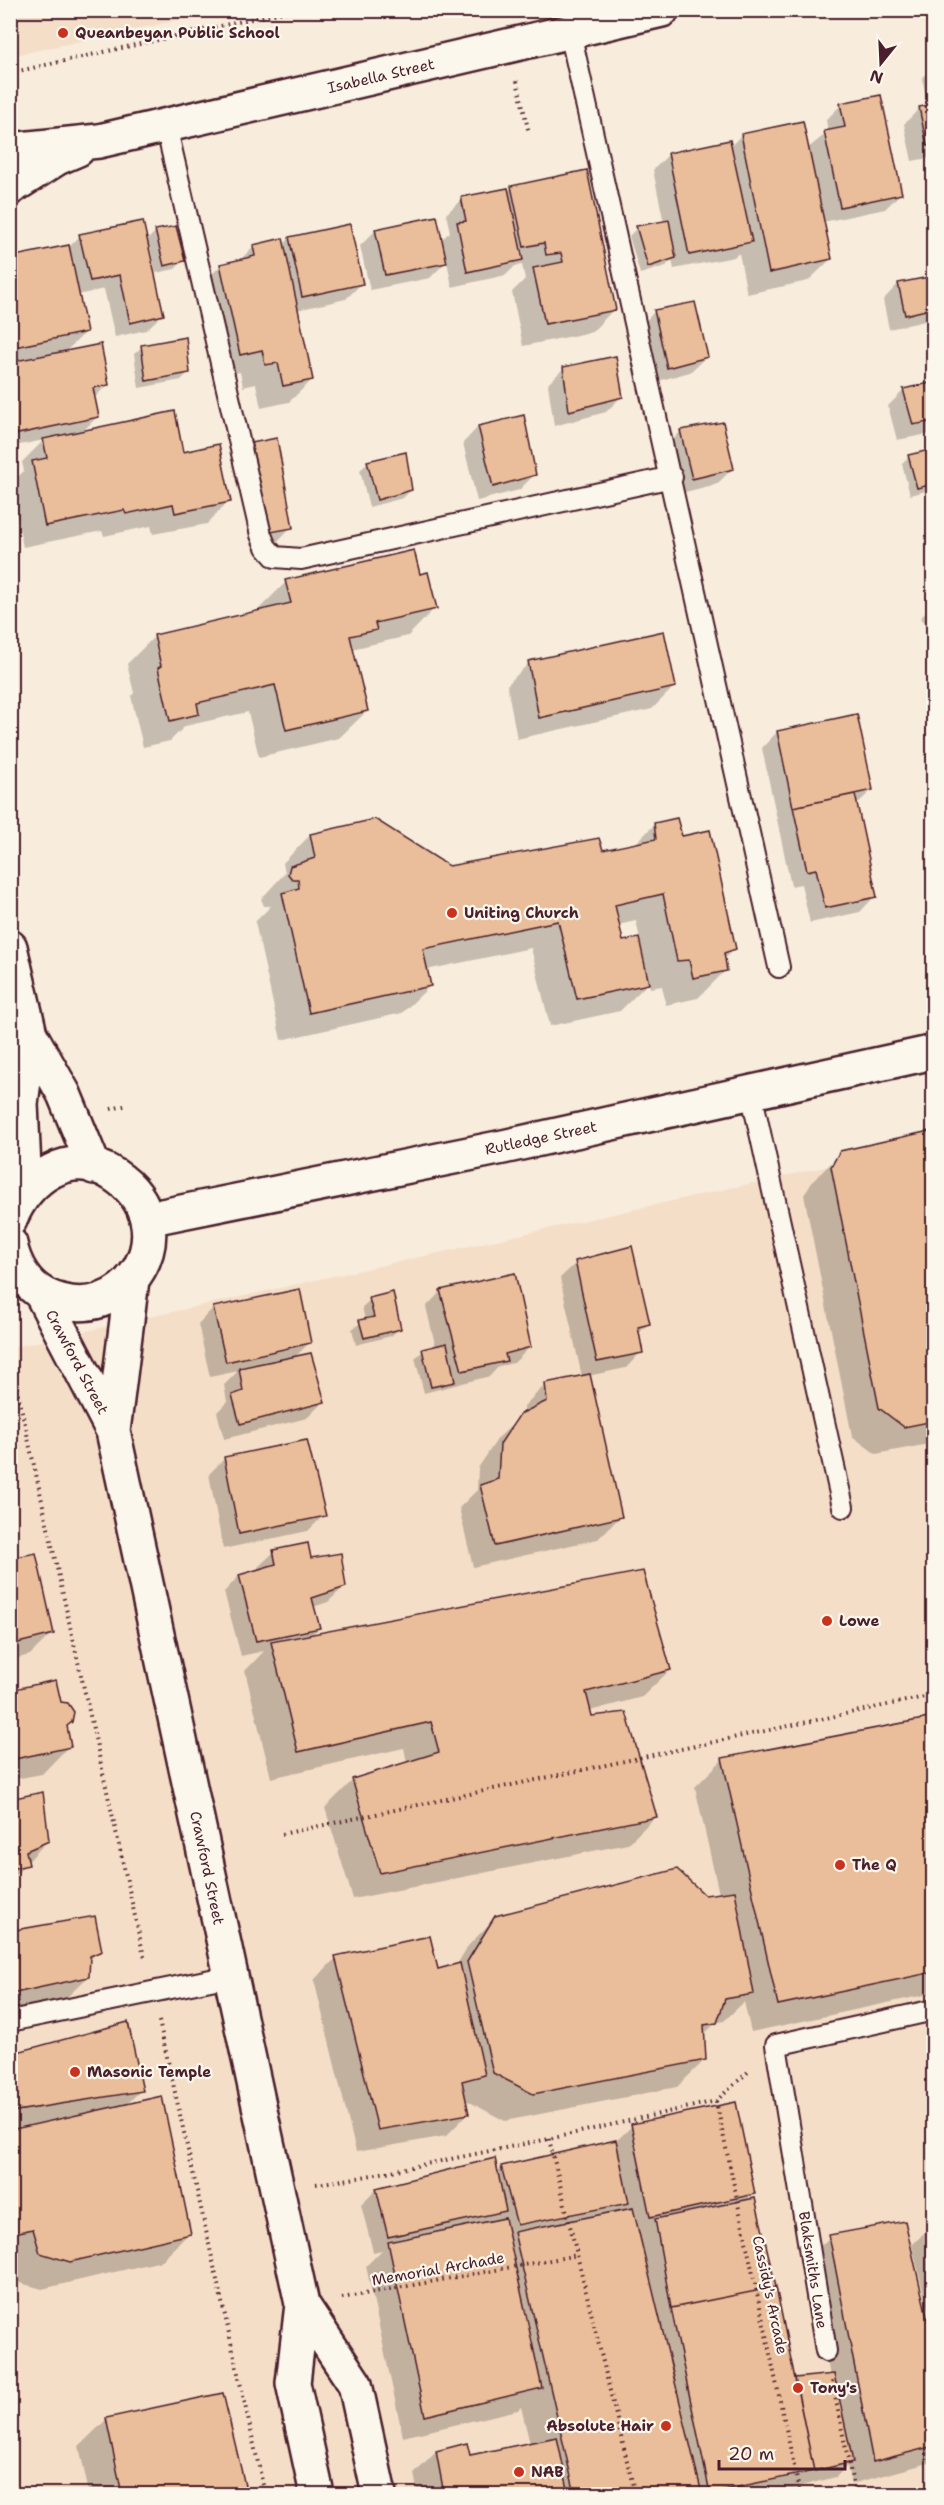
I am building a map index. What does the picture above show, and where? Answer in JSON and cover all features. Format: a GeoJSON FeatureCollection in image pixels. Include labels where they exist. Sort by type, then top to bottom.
{"type":"FeatureCollection","features":[{"type":"Feature","properties":{"kind":"street","name":"Isabella Street"},"geometry":{"type":"LineString","coordinates":[[10,150],[99,141],[662,10]]}},
{"type":"Feature","properties":{"kind":"street","name":"Isabella Street"},"geometry":{"type":"LineString","coordinates":[[10,188],[57,158],[99,141]]}},
{"type":"Feature","properties":{"kind":"street"},"geometry":{"type":"LineString","coordinates":[[10,947],[30,1034],[63,1094],[94,1167]]}},
{"type":"Feature","properties":{"kind":"street"},"geometry":{"type":"LineString","coordinates":[[25,1190],[21,1104],[30,1034]]}},
{"type":"Feature","properties":{"kind":"street","name":"Rutledge Street"},"geometry":{"type":"LineString","coordinates":[[147,1219],[503,1146],[933,1052]]}},
{"type":"Feature","properties":{"kind":"street"},"geometry":{"type":"LineString","coordinates":[[10,1220],[25,1190],[39,1177],[57,1168],[75,1165],[110,1172],[128,1186],[142,1205],[147,1219],[147,1252],[141,1268],[132,1281],[117,1294],[98,1302],[78,1304],[59,1302],[41,1293],[18,1268],[11,1250]]}},
{"type":"Feature","properties":{"kind":"street","name":"Crawford Street"},"geometry":{"type":"LineString","coordinates":[[113,1431],[132,1281]]}},
{"type":"Feature","properties":{"kind":"street","name":"Crawford Street"},"geometry":{"type":"LineString","coordinates":[[41,1293],[113,1431],[302,2304],[293,2383],[317,2494]]}},
{"type":"Feature","properties":{"kind":"street","name":"Crawford Street"},"geometry":{"type":"LineString","coordinates":[[302,2304],[355,2384],[379,2494]]}},
{"type":"Feature","properties":{"kind":"lane"},"geometry":{"type":"LineString","coordinates":[[570,32],[672,477],[779,967]]}},
{"type":"Feature","properties":{"kind":"lane"},"geometry":{"type":"LineString","coordinates":[[166,126],[261,535],[271,554],[286,560],[301,559],[672,477]]}},
{"type":"Feature","properties":{"kind":"lane"},"geometry":{"type":"LineString","coordinates":[[751,1092],[843,1507]]}},
{"type":"Feature","properties":{"kind":"lane"},"geometry":{"type":"LineString","coordinates":[[10,2021],[230,1976]]}},
{"type":"Feature","properties":{"kind":"lane"},"geometry":{"type":"LineString","coordinates":[[776,2045],[933,2010]]}},
{"type":"Feature","properties":{"kind":"lane","name":"Blaksmiths Lane"},"geometry":{"type":"LineString","coordinates":[[776,2045],[826,2351]]}},
{"type":"Feature","properties":{"kind":"path"},"geometry":{"type":"LineString","coordinates":[[10,73],[292,10]]}},
{"type":"Feature","properties":{"kind":"path"},"geometry":{"type":"LineString","coordinates":[[10,1358],[265,2494]]}},
{"type":"Feature","properties":{"kind":"path"},"geometry":{"type":"LineString","coordinates":[[282,1834],[933,1695]]}},
{"type":"Feature","properties":{"kind":"path"},"geometry":{"type":"LineString","coordinates":[[277,2189],[357,2178],[549,2139],[716,2101],[776,2045]]}},
{"type":"Feature","properties":{"kind":"path","name":"Cassidy's Arcade"},"geometry":{"type":"LineString","coordinates":[[716,2101],[800,2494]]}},
{"type":"Feature","properties":{"kind":"path"},"geometry":{"type":"LineString","coordinates":[[549,2139],[635,2494]]}},
{"type":"Feature","properties":{"kind":"path","name":"Memorial Archade"},"geometry":{"type":"LineString","coordinates":[[302,2304],[578,2255]]}},
{"type":"Feature","properties":{"kind":"path"},"geometry":{"type":"LineString","coordinates":[[826,2351],[855,2494]]}},
{"type":"Feature","properties":{"kind":"shaded area","name":"Queanbeyan Public School"},"geometry":{"type":"Polygon","coordinates":[[[11,10],[221,11],[11,56],[11,10]]]}},
{"type":"Feature","properties":{"kind":"shaded area"},"geometry":{"type":"Polygon","coordinates":[[[933,1143],[933,2494],[11,2494],[10,1348],[933,1143]]]}},
{"type":"Feature","properties":{"kind":"building"},"geometry":{"type":"Polygon","coordinates":[[[10,10],[13,10],[16,21],[10,22],[10,10]]]}},
{"type":"Feature","properties":{"kind":"building"},"geometry":{"type":"Polygon","coordinates":[[[881,95],[902,194],[840,207],[824,131],[845,127],[840,103],[881,95]]]}},
{"type":"Feature","properties":{"kind":"building"},"geometry":{"type":"Polygon","coordinates":[[[934,104],[934,145],[927,146],[919,107],[934,104]]]}},
{"type":"Feature","properties":{"kind":"building"},"geometry":{"type":"Polygon","coordinates":[[[803,121],[832,259],[769,273],[741,134],[803,121]]]}},
{"type":"Feature","properties":{"kind":"building"},"geometry":{"type":"Polygon","coordinates":[[[730,140],[752,242],[689,255],[668,153],[730,140]]]}},
{"type":"Feature","properties":{"kind":"building"},"geometry":{"type":"Polygon","coordinates":[[[587,170],[616,310],[545,324],[533,268],[563,262],[561,253],[546,255],[544,243],[524,247],[511,186],[587,170]]]}},
{"type":"Feature","properties":{"kind":"building"},"geometry":{"type":"Polygon","coordinates":[[[508,188],[523,260],[467,272],[457,222],[466,221],[461,197],[508,188]]]}},
{"type":"Feature","properties":{"kind":"building"},"geometry":{"type":"Polygon","coordinates":[[[437,216],[447,263],[385,275],[375,229],[437,216]]]}},
{"type":"Feature","properties":{"kind":"building"},"geometry":{"type":"Polygon","coordinates":[[[669,220],[676,258],[648,267],[636,226],[669,220]]]}},
{"type":"Feature","properties":{"kind":"building"},"geometry":{"type":"Polygon","coordinates":[[[143,221],[164,315],[130,323],[120,275],[90,281],[79,234],[143,221]]]}},
{"type":"Feature","properties":{"kind":"building"},"geometry":{"type":"Polygon","coordinates":[[[350,224],[363,284],[302,297],[289,237],[350,224]]]}},
{"type":"Feature","properties":{"kind":"building"},"geometry":{"type":"Polygon","coordinates":[[[176,226],[185,261],[164,266],[155,230],[176,226]]]}},
{"type":"Feature","properties":{"kind":"building"},"geometry":{"type":"Polygon","coordinates":[[[283,238],[313,380],[283,386],[278,363],[265,365],[262,350],[240,355],[220,264],[255,256],[253,245],[283,238]]]}},
{"type":"Feature","properties":{"kind":"building"},"geometry":{"type":"Polygon","coordinates":[[[69,245],[87,332],[10,348],[10,257],[69,245]]]}},
{"type":"Feature","properties":{"kind":"building"},"geometry":{"type":"Polygon","coordinates":[[[934,276],[934,308],[905,315],[898,283],[934,276]]]}},
{"type":"Feature","properties":{"kind":"building"},"geometry":{"type":"Polygon","coordinates":[[[695,302],[708,357],[667,368],[654,310],[695,302]]]}},
{"type":"Feature","properties":{"kind":"building"},"geometry":{"type":"Polygon","coordinates":[[[186,337],[190,373],[146,381],[141,345],[186,337]]]}},
{"type":"Feature","properties":{"kind":"building"},"geometry":{"type":"Polygon","coordinates":[[[101,344],[109,385],[93,388],[99,417],[13,435],[10,422],[10,362],[101,344]]]}},
{"type":"Feature","properties":{"kind":"building"},"geometry":{"type":"Polygon","coordinates":[[[616,356],[623,397],[569,411],[563,367],[616,356]]]}},
{"type":"Feature","properties":{"kind":"building"},"geometry":{"type":"Polygon","coordinates":[[[934,382],[934,421],[913,425],[903,389],[934,382]]]}},
{"type":"Feature","properties":{"kind":"building"},"geometry":{"type":"Polygon","coordinates":[[[175,411],[183,452],[219,444],[231,502],[175,513],[173,504],[126,514],[124,510],[45,526],[32,461],[47,458],[43,439],[175,411]]]}},
{"type":"Feature","properties":{"kind":"building"},"geometry":{"type":"Polygon","coordinates":[[[524,415],[536,475],[493,487],[478,426],[524,415]]]}},
{"type":"Feature","properties":{"kind":"building"},"geometry":{"type":"Polygon","coordinates":[[[723,422],[734,469],[692,479],[680,430],[723,422]]]}},
{"type":"Feature","properties":{"kind":"building"},"geometry":{"type":"Polygon","coordinates":[[[277,438],[293,528],[271,532],[251,443],[277,438]]]}},
{"type":"Feature","properties":{"kind":"building"},"geometry":{"type":"Polygon","coordinates":[[[934,449],[934,484],[917,488],[908,455],[934,449]]]}},
{"type":"Feature","properties":{"kind":"building"},"geometry":{"type":"Polygon","coordinates":[[[406,452],[412,490],[377,500],[367,461],[406,452]]]}},
{"type":"Feature","properties":{"kind":"building"},"geometry":{"type":"Polygon","coordinates":[[[414,550],[420,574],[428,572],[437,609],[375,623],[377,630],[350,636],[368,711],[286,730],[275,685],[197,703],[199,714],[170,721],[158,668],[161,666],[154,635],[291,603],[285,580],[414,550]]]}},
{"type":"Feature","properties":{"kind":"building"},"geometry":{"type":"Polygon","coordinates":[[[664,631],[676,687],[539,718],[528,661],[664,631]]]}},
{"type":"Feature","properties":{"kind":"building"},"geometry":{"type":"Polygon","coordinates":[[[857,714],[873,790],[793,807],[777,731],[857,714]]]}},
{"type":"Feature","properties":{"kind":"building"},"geometry":{"type":"Polygon","coordinates":[[[855,794],[877,897],[825,908],[816,869],[807,871],[793,807],[855,794]]]}},
{"type":"Feature","properties":{"kind":"building","name":"Uniting Church"},"geometry":{"type":"Polygon","coordinates":[[[677,818],[682,836],[710,830],[736,949],[724,953],[727,971],[693,978],[689,960],[677,961],[663,894],[615,905],[623,941],[639,938],[649,984],[577,999],[558,921],[423,949],[431,986],[309,1013],[282,893],[299,888],[298,879],[292,879],[288,874],[290,866],[315,858],[310,834],[375,819],[449,866],[599,838],[603,850],[656,839],[654,823],[677,818]]]}},
{"type":"Feature","properties":{"kind":"building"},"geometry":{"type":"Polygon","coordinates":[[[934,1130],[934,1421],[904,1427],[879,1408],[831,1167],[840,1151],[934,1130]]]}},
{"type":"Feature","properties":{"kind":"building"},"geometry":{"type":"Polygon","coordinates":[[[632,1246],[650,1324],[638,1327],[643,1353],[597,1362],[575,1261],[632,1246]]]}},
{"type":"Feature","properties":{"kind":"building"},"geometry":{"type":"Polygon","coordinates":[[[515,1273],[531,1347],[505,1354],[507,1361],[462,1371],[440,1290],[515,1273]]]}},
{"type":"Feature","properties":{"kind":"building"},"geometry":{"type":"Polygon","coordinates":[[[300,1289],[311,1343],[226,1362],[213,1307],[300,1289]]]}},
{"type":"Feature","properties":{"kind":"building"},"geometry":{"type":"Polygon","coordinates":[[[393,1292],[401,1329],[364,1338],[359,1320],[374,1317],[369,1298],[393,1292]]]}},
{"type":"Feature","properties":{"kind":"building"},"geometry":{"type":"Polygon","coordinates":[[[447,1343],[455,1382],[431,1387],[422,1349],[447,1343]]]}},
{"type":"Feature","properties":{"kind":"building"},"geometry":{"type":"Polygon","coordinates":[[[311,1353],[325,1402],[240,1424],[232,1395],[243,1391],[239,1368],[311,1353]]]}},
{"type":"Feature","properties":{"kind":"building"},"geometry":{"type":"Polygon","coordinates":[[[590,1374],[622,1517],[495,1546],[480,1485],[498,1479],[500,1444],[520,1414],[547,1401],[545,1383],[590,1374]]]}},
{"type":"Feature","properties":{"kind":"building"},"geometry":{"type":"Polygon","coordinates":[[[307,1440],[326,1516],[239,1534],[224,1457],[307,1440]]]}},
{"type":"Feature","properties":{"kind":"building"},"geometry":{"type":"Polygon","coordinates":[[[308,1543],[311,1558],[341,1553],[346,1587],[312,1598],[320,1628],[256,1641],[239,1575],[276,1564],[273,1550],[308,1543]]]}},
{"type":"Feature","properties":{"kind":"building"},"geometry":{"type":"Polygon","coordinates":[[[36,1553],[54,1634],[10,1645],[10,1558],[36,1553]]]}},
{"type":"Feature","properties":{"kind":"building"},"geometry":{"type":"Polygon","coordinates":[[[643,1571],[671,1670],[586,1692],[592,1716],[626,1712],[657,1817],[380,1873],[352,1779],[439,1752],[431,1722],[298,1752],[271,1642],[643,1571]]]}},
{"type":"Feature","properties":{"kind":"building"},"geometry":{"type":"Polygon","coordinates":[[[56,1680],[61,1702],[68,1703],[74,1712],[72,1722],[67,1726],[71,1747],[10,1760],[10,1690],[56,1680]]]}},
{"type":"Feature","properties":{"kind":"building","name":"The Q"},"geometry":{"type":"Polygon","coordinates":[[[934,1717],[934,1972],[778,2005],[722,1758],[934,1717]]]}},
{"type":"Feature","properties":{"kind":"building"},"geometry":{"type":"Polygon","coordinates":[[[43,1792],[49,1841],[26,1851],[29,1865],[10,1869],[10,1799],[43,1792]]]}},
{"type":"Feature","properties":{"kind":"building"},"geometry":{"type":"Polygon","coordinates":[[[677,1869],[705,1895],[735,1891],[754,1994],[725,1999],[717,2023],[704,2025],[706,2060],[533,2094],[493,2073],[467,1962],[495,1916],[677,1869]]]}},
{"type":"Feature","properties":{"kind":"building"},"geometry":{"type":"Polygon","coordinates":[[[95,1916],[102,1951],[90,1956],[89,1977],[10,1994],[10,1931],[95,1916]]]}},
{"type":"Feature","properties":{"kind":"building"},"geometry":{"type":"Polygon","coordinates":[[[430,1936],[438,1969],[460,1963],[485,2075],[462,2081],[469,2114],[378,2130],[335,1956],[430,1936]]]}},
{"type":"Feature","properties":{"kind":"building","name":"Masonic Temple"},"geometry":{"type":"Polygon","coordinates":[[[128,2022],[143,2091],[10,2112],[10,2054],[128,2022]]]}},
{"type":"Feature","properties":{"kind":"building"},"geometry":{"type":"Polygon","coordinates":[[[162,2096],[191,2234],[70,2262],[40,2253],[33,2229],[10,2234],[10,2130],[162,2096]]]}},
{"type":"Feature","properties":{"kind":"building"},"geometry":{"type":"Polygon","coordinates":[[[736,2102],[755,2194],[650,2217],[631,2124],[736,2102]]]}},
{"type":"Feature","properties":{"kind":"building"},"geometry":{"type":"Polygon","coordinates":[[[616,2140],[629,2203],[517,2225],[501,2166],[616,2140]]]}},
{"type":"Feature","properties":{"kind":"building"},"geometry":{"type":"Polygon","coordinates":[[[495,2158],[506,2211],[388,2237],[376,2188],[495,2158]]]}},
{"type":"Feature","properties":{"kind":"building"},"geometry":{"type":"Polygon","coordinates":[[[755,2198],[776,2287],[671,2308],[655,2219],[755,2198]]]}},
{"type":"Feature","properties":{"kind":"building"},"geometry":{"type":"Polygon","coordinates":[[[633,2208],[702,2494],[575,2494],[514,2232],[633,2208]]]}},
{"type":"Feature","properties":{"kind":"building"},"geometry":{"type":"Polygon","coordinates":[[[505,2218],[542,2388],[425,2416],[388,2242],[505,2218]]]}},
{"type":"Feature","properties":{"kind":"building"},"geometry":{"type":"Polygon","coordinates":[[[905,2221],[934,2347],[934,2446],[873,2462],[829,2235],[905,2221]]]}},
{"type":"Feature","properties":{"kind":"building"},"geometry":{"type":"Polygon","coordinates":[[[776,2287],[814,2471],[710,2493],[671,2308],[776,2287]]]}},
{"type":"Feature","properties":{"kind":"building"},"geometry":{"type":"Polygon","coordinates":[[[834,2374],[853,2462],[814,2471],[795,2378],[834,2374]]]}},
{"type":"Feature","properties":{"kind":"building"},"geometry":{"type":"Polygon","coordinates":[[[223,2393],[247,2494],[122,2494],[106,2418],[223,2393]]]}},
{"type":"Feature","properties":{"kind":"building"},"geometry":{"type":"Polygon","coordinates":[[[557,2437],[569,2494],[444,2494],[436,2451],[467,2443],[470,2455],[557,2437]]]}},
{"type":"Feature","properties":{"kind":"place","name":"Queanbeyan Public School"},"geometry":{"type":"Point","coordinates":[63,33]}},
{"type":"Feature","properties":{"kind":"place","name":"Uniting Church"},"geometry":{"type":"Point","coordinates":[452,913]}},
{"type":"Feature","properties":{"kind":"place","name":"Lowe"},"geometry":{"type":"Point","coordinates":[827,1621]}},
{"type":"Feature","properties":{"kind":"place","name":"The Q"},"geometry":{"type":"Point","coordinates":[840,1865]}},
{"type":"Feature","properties":{"kind":"place","name":"Masonic Temple"},"geometry":{"type":"Point","coordinates":[75,2072]}},
{"type":"Feature","properties":{"kind":"place","name":"Tony's"},"geometry":{"type":"Point","coordinates":[798,2388]}},
{"type":"Feature","properties":{"kind":"place","name":"Absolute Hair"},"geometry":{"type":"Point","coordinates":[666,2426]}},
{"type":"Feature","properties":{"kind":"place","name":"NAB"},"geometry":{"type":"Point","coordinates":[519,2472]}}]}
